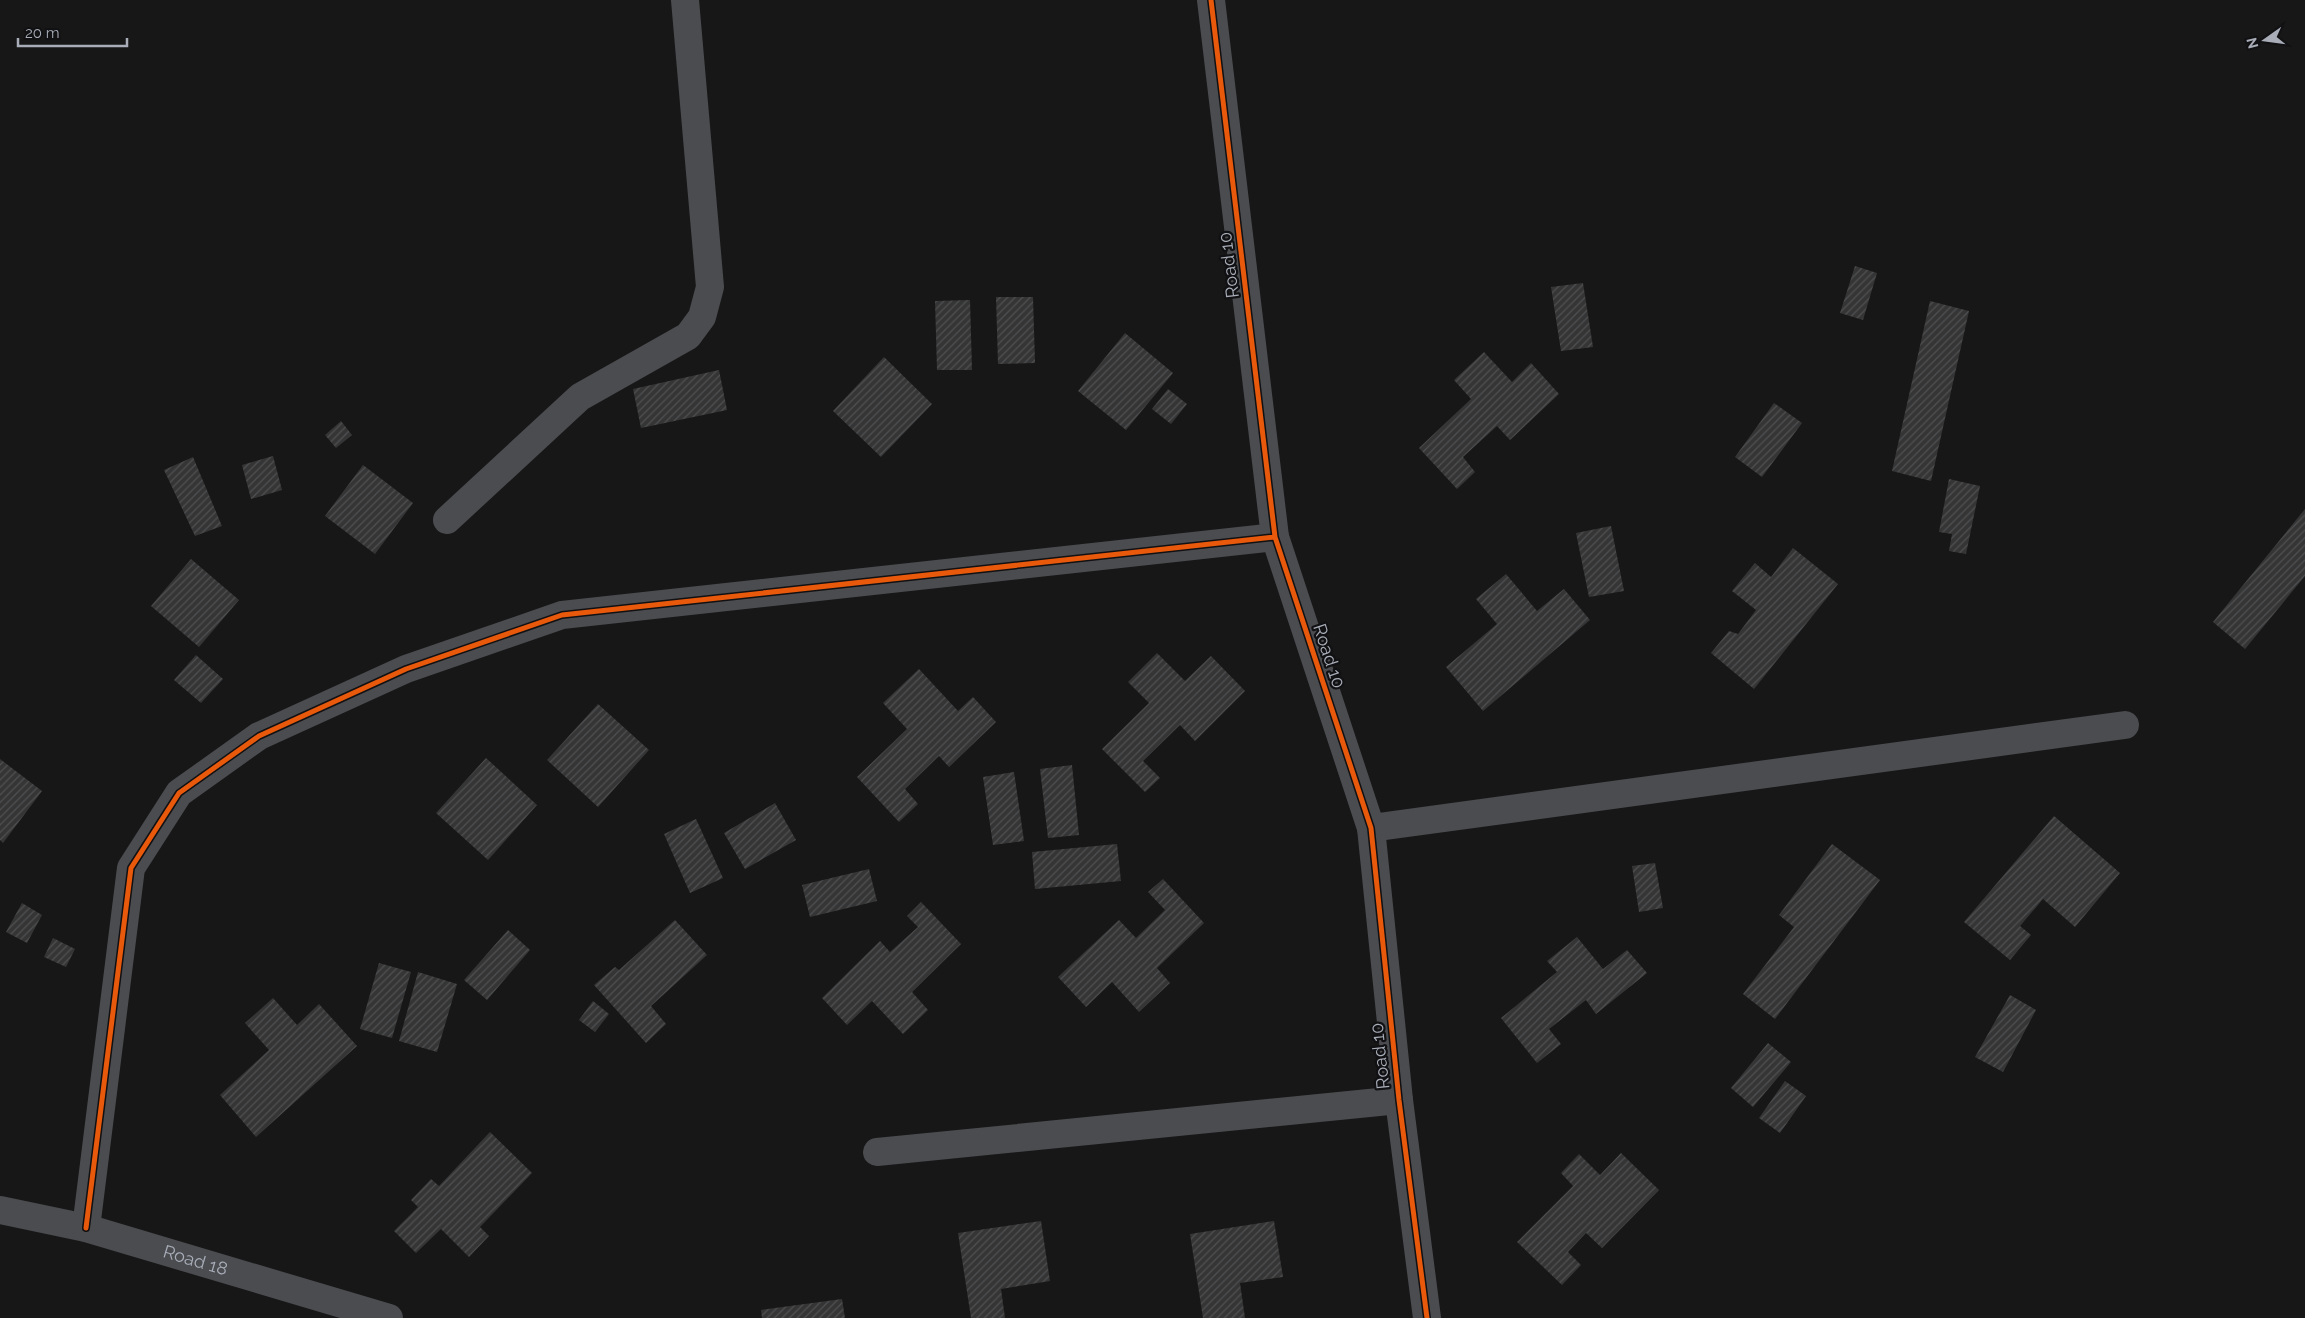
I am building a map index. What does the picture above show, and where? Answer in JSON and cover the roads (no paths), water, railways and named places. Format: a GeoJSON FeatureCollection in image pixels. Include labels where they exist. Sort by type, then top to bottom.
{"type":"FeatureCollection","features":[{"type":"Feature","properties":{"kind":"street"},"geometry":{"type":"LineString","coordinates":[[447,520],[580,397],[688,336],[702,317],[710,287],[685,0]]}},
{"type":"Feature","properties":{"kind":"street","name":"Road 10"},"geometry":{"type":"LineString","coordinates":[[1211,0],[1275,537],[1371,828],[1398,1100],[1427,1318]]}},
{"type":"Feature","properties":{"kind":"street"},"geometry":{"type":"LineString","coordinates":[[86,1228],[131,868],[179,793],[259,736],[406,669],[562,615],[1275,537]]}},
{"type":"Feature","properties":{"kind":"street"},"geometry":{"type":"LineString","coordinates":[[1371,828],[2125,725]]}},
{"type":"Feature","properties":{"kind":"street"},"geometry":{"type":"LineString","coordinates":[[877,1152],[1398,1100]]}},
{"type":"Feature","properties":{"kind":"street","name":"Road 18"},"geometry":{"type":"LineString","coordinates":[[0,1210],[86,1228],[389,1318]]}}]}
